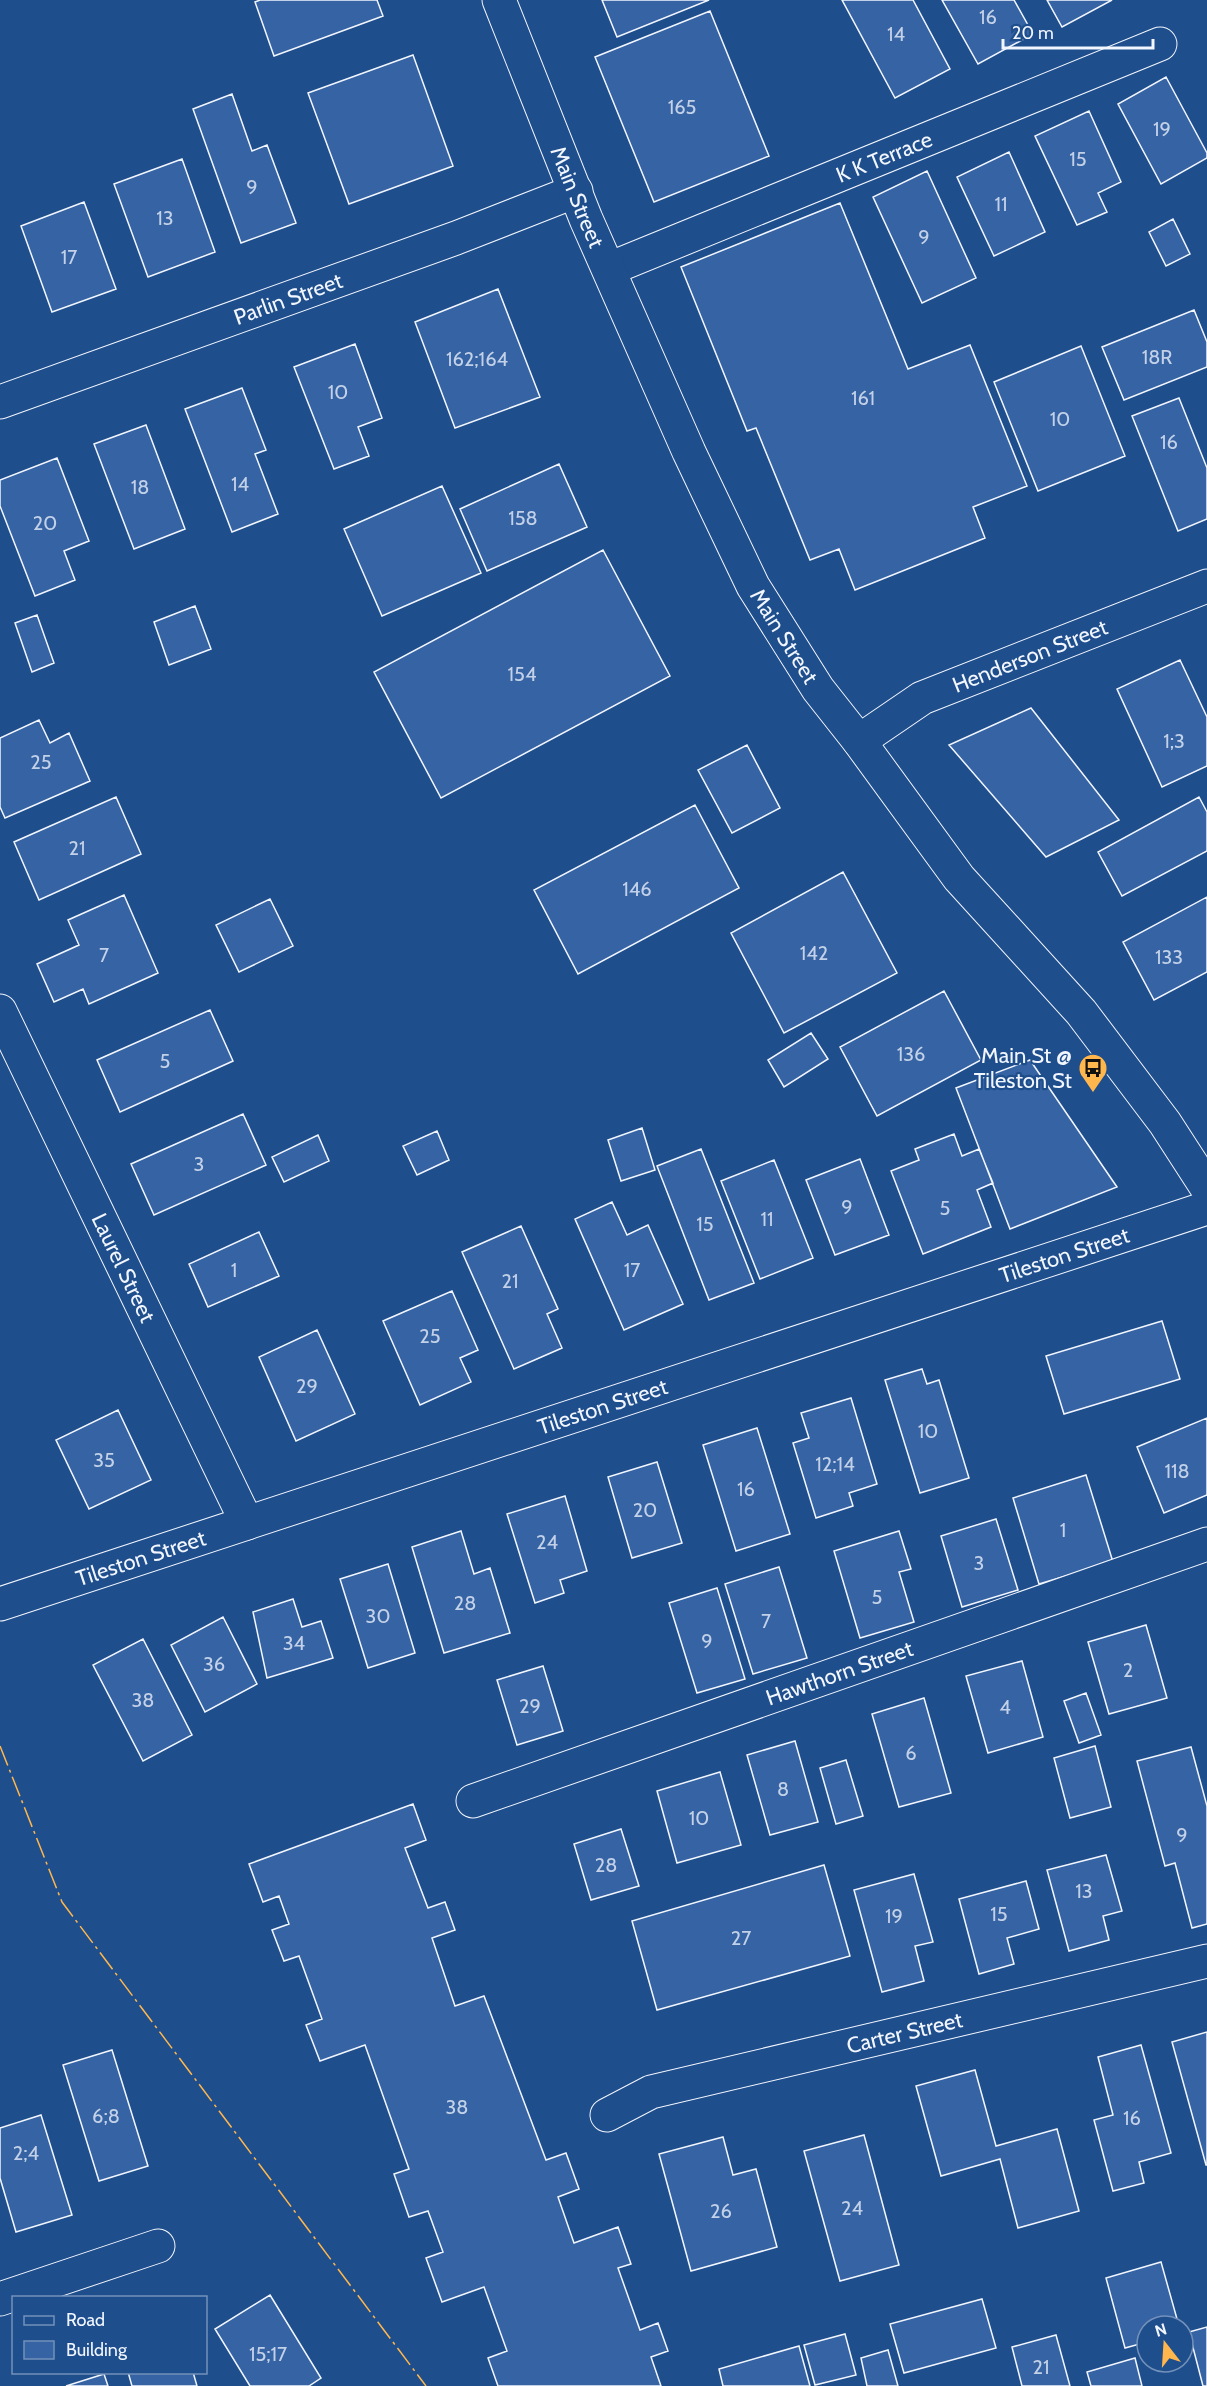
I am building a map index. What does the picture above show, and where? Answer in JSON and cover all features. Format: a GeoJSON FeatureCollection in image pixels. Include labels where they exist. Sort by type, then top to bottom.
{"type":"FeatureCollection","features":[{"type":"Feature","properties":{"kind":"street","name":"Main Street"},"geometry":{"type":"LineString","coordinates":[[499,0],[609,269],[689,452],[753,586],[818,689],[959,878],[1082,1012],[1165,1123],[1207,1188]]}},
{"type":"Feature","properties":{"kind":"street","name":"K K Terrace"},"geometry":{"type":"LineString","coordinates":[[609,269],[1160,44]]}},
{"type":"Feature","properties":{"kind":"street","name":"Parlin Street"},"geometry":{"type":"LineString","coordinates":[[0,402],[445,242],[576,191]]}},
{"type":"Feature","properties":{"kind":"street","name":"Henderson Street"},"geometry":{"type":"LineString","coordinates":[[859,741],[922,698],[1207,586]]}},
{"type":"Feature","properties":{"kind":"street","name":"Laurel Street"},"geometry":{"type":"LineString","coordinates":[[0,1011],[247,1523]]}},
{"type":"Feature","properties":{"kind":"street","name":"Tileston Street"},"geometry":{"type":"LineString","coordinates":[[13,1600],[1207,1208]]}},
{"type":"Feature","properties":{"kind":"street","name":"Hawthorn Street"},"geometry":{"type":"LineString","coordinates":[[473,1801],[1207,1544]]}},
{"type":"Feature","properties":{"kind":"street","name":"Carter Street"},"geometry":{"type":"LineString","coordinates":[[607,2115],[651,2092],[1207,1961]]}},
{"type":"Feature","properties":{"kind":"street"},"geometry":{"type":"LineString","coordinates":[[0,2299],[158,2246]]}},
{"type":"Feature","properties":{"kind":"building"},"geometry":{"type":"Polygon","coordinates":[[[260,0],[377,0],[383,16],[274,56],[255,2],[260,0]]]}},
{"type":"Feature","properties":{"kind":"building"},"geometry":{"type":"Polygon","coordinates":[[[602,0],[709,0],[617,37],[602,0]]]}},
{"type":"Feature","properties":{"kind":"building"},"geometry":{"type":"Polygon","coordinates":[[[842,0],[913,0],[950,69],[895,98],[842,0]]]}},
{"type":"Feature","properties":{"kind":"building"},"geometry":{"type":"Polygon","coordinates":[[[942,0],[1014,0],[1033,34],[978,64],[942,0]]]}},
{"type":"Feature","properties":{"kind":"building"},"geometry":{"type":"Polygon","coordinates":[[[1047,0],[1112,0],[1062,27],[1047,0]]]}},
{"type":"Feature","properties":{"kind":"building"},"geometry":{"type":"Polygon","coordinates":[[[710,11],[769,156],[654,202],[595,57],[710,11]]]}},
{"type":"Feature","properties":{"kind":"building"},"geometry":{"type":"Polygon","coordinates":[[[413,55],[453,166],[349,204],[308,93],[413,55]]]}},
{"type":"Feature","properties":{"kind":"building"},"geometry":{"type":"Polygon","coordinates":[[[1166,77],[1207,153],[1207,158],[1161,184],[1118,104],[1166,77]]]}},
{"type":"Feature","properties":{"kind":"building"},"geometry":{"type":"Polygon","coordinates":[[[232,94],[252,151],[267,145],[296,223],[241,243],[193,109],[232,94]]]}},
{"type":"Feature","properties":{"kind":"building"},"geometry":{"type":"Polygon","coordinates":[[[1089,111],[1121,182],[1098,193],[1107,212],[1077,225],[1035,136],[1089,111]]]}},
{"type":"Feature","properties":{"kind":"building"},"geometry":{"type":"Polygon","coordinates":[[[1009,152],[1045,232],[994,256],[957,177],[1009,152]]]}},
{"type":"Feature","properties":{"kind":"building"},"geometry":{"type":"Polygon","coordinates":[[[182,159],[215,252],[148,277],[114,184],[182,159]]]}},
{"type":"Feature","properties":{"kind":"building"},"geometry":{"type":"Polygon","coordinates":[[[927,171],[976,278],[922,303],[873,197],[927,171]]]}},
{"type":"Feature","properties":{"kind":"building"},"geometry":{"type":"Polygon","coordinates":[[[84,202],[116,289],[52,312],[21,226],[84,202]]]}},
{"type":"Feature","properties":{"kind":"building"},"geometry":{"type":"Polygon","coordinates":[[[840,203],[908,369],[970,345],[1027,486],[973,507],[985,538],[855,590],[839,549],[810,560],[756,428],[747,431],[681,267],[840,203]]]}},
{"type":"Feature","properties":{"kind":"building"},"geometry":{"type":"Polygon","coordinates":[[[1173,219],[1190,254],[1166,266],[1149,232],[1173,219]]]}},
{"type":"Feature","properties":{"kind":"building"},"geometry":{"type":"Polygon","coordinates":[[[498,289],[540,397],[455,428],[415,322],[498,289]]]}},
{"type":"Feature","properties":{"kind":"building"},"geometry":{"type":"Polygon","coordinates":[[[1194,310],[1207,342],[1207,367],[1124,400],[1102,347],[1194,310]]]}},
{"type":"Feature","properties":{"kind":"building"},"geometry":{"type":"Polygon","coordinates":[[[355,344],[382,418],[358,427],[369,456],[334,469],[294,367],[355,344]]]}},
{"type":"Feature","properties":{"kind":"building"},"geometry":{"type":"Polygon","coordinates":[[[1081,346],[1125,456],[1038,491],[994,382],[1081,346]]]}},
{"type":"Feature","properties":{"kind":"building"},"geometry":{"type":"Polygon","coordinates":[[[242,388],[266,450],[255,454],[278,514],[232,532],[185,409],[242,388]]]}},
{"type":"Feature","properties":{"kind":"building"},"geometry":{"type":"Polygon","coordinates":[[[1179,398],[1207,468],[1207,519],[1178,531],[1132,416],[1179,398]]]}},
{"type":"Feature","properties":{"kind":"building"},"geometry":{"type":"Polygon","coordinates":[[[146,425],[185,529],[134,549],[94,444],[146,425]]]}},
{"type":"Feature","properties":{"kind":"building"},"geometry":{"type":"Polygon","coordinates":[[[57,458],[89,541],[64,551],[75,580],[35,596],[0,506],[0,480],[57,458]]]}},
{"type":"Feature","properties":{"kind":"building"},"geometry":{"type":"Polygon","coordinates":[[[559,464],[587,527],[487,571],[460,509],[559,464]]]}},
{"type":"Feature","properties":{"kind":"building"},"geometry":{"type":"Polygon","coordinates":[[[442,486],[481,573],[382,616],[344,529],[442,486]]]}},
{"type":"Feature","properties":{"kind":"building"},"geometry":{"type":"Polygon","coordinates":[[[603,550],[670,676],[441,798],[374,672],[603,550]]]}},
{"type":"Feature","properties":{"kind":"building"},"geometry":{"type":"Polygon","coordinates":[[[195,606],[211,649],[169,665],[154,622],[195,606]]]}},
{"type":"Feature","properties":{"kind":"building"},"geometry":{"type":"Polygon","coordinates":[[[37,615],[54,663],[32,672],[15,623],[37,615]]]}},
{"type":"Feature","properties":{"kind":"building"},"geometry":{"type":"Polygon","coordinates":[[[1180,660],[1207,717],[1207,766],[1162,787],[1117,689],[1180,660]]]}},
{"type":"Feature","properties":{"kind":"building"},"geometry":{"type":"Polygon","coordinates":[[[1031,708],[1119,820],[1046,857],[949,745],[1031,708]]]}},
{"type":"Feature","properties":{"kind":"building"},"geometry":{"type":"Polygon","coordinates":[[[39,720],[50,743],[69,733],[90,781],[5,818],[0,807],[0,738],[39,720]]]}},
{"type":"Feature","properties":{"kind":"building"},"geometry":{"type":"Polygon","coordinates":[[[747,745],[780,808],[732,833],[698,770],[747,745]]]}},
{"type":"Feature","properties":{"kind":"building"},"geometry":{"type":"Polygon","coordinates":[[[116,797],[141,854],[39,900],[14,842],[116,797]]]}},
{"type":"Feature","properties":{"kind":"building"},"geometry":{"type":"Polygon","coordinates":[[[1199,797],[1207,812],[1207,851],[1122,896],[1098,852],[1199,797]]]}},
{"type":"Feature","properties":{"kind":"building"},"geometry":{"type":"Polygon","coordinates":[[[695,805],[739,888],[578,974],[534,890],[695,805]]]}},
{"type":"Feature","properties":{"kind":"building"},"geometry":{"type":"Polygon","coordinates":[[[843,872],[897,973],[784,1033],[731,933],[843,872]]]}},
{"type":"Feature","properties":{"kind":"building"},"geometry":{"type":"Polygon","coordinates":[[[124,895],[158,973],[89,1004],[83,989],[54,1002],[37,964],[79,945],[68,920],[124,895]]]}},
{"type":"Feature","properties":{"kind":"building"},"geometry":{"type":"Polygon","coordinates":[[[1207,897],[1207,972],[1154,1000],[1123,942],[1207,897]]]}},
{"type":"Feature","properties":{"kind":"building"},"geometry":{"type":"Polygon","coordinates":[[[270,899],[293,946],[239,972],[216,925],[270,899]]]}},
{"type":"Feature","properties":{"kind":"building"},"geometry":{"type":"Polygon","coordinates":[[[944,991],[981,1060],[877,1116],[840,1047],[944,991]]]}},
{"type":"Feature","properties":{"kind":"building"},"geometry":{"type":"Polygon","coordinates":[[[210,1010],[233,1061],[120,1112],[97,1060],[210,1010]]]}},
{"type":"Feature","properties":{"kind":"building"},"geometry":{"type":"Polygon","coordinates":[[[811,1033],[828,1059],[784,1087],[768,1060],[811,1033]]]}},
{"type":"Feature","properties":{"kind":"building"},"geometry":{"type":"Polygon","coordinates":[[[1030,1060],[1117,1187],[1010,1229],[956,1088],[1030,1060]]]}},
{"type":"Feature","properties":{"kind":"building"},"geometry":{"type":"Polygon","coordinates":[[[243,1114],[266,1165],[154,1215],[131,1164],[243,1114]]]}},
{"type":"Feature","properties":{"kind":"building"},"geometry":{"type":"Polygon","coordinates":[[[642,1128],[655,1170],[621,1181],[608,1140],[642,1128]]]}},
{"type":"Feature","properties":{"kind":"building"},"geometry":{"type":"Polygon","coordinates":[[[437,1131],[449,1160],[417,1175],[403,1146],[437,1131]]]}},
{"type":"Feature","properties":{"kind":"building"},"geometry":{"type":"Polygon","coordinates":[[[954,1134],[962,1156],[979,1149],[993,1183],[977,1190],[991,1227],[923,1254],[891,1171],[919,1160],[915,1149],[954,1134]]]}},
{"type":"Feature","properties":{"kind":"building"},"geometry":{"type":"Polygon","coordinates":[[[318,1135],[329,1161],[284,1182],[272,1157],[318,1135]]]}},
{"type":"Feature","properties":{"kind":"building"},"geometry":{"type":"Polygon","coordinates":[[[701,1149],[754,1283],[709,1300],[657,1166],[701,1149]]]}},
{"type":"Feature","properties":{"kind":"building"},"geometry":{"type":"Polygon","coordinates":[[[860,1159],[889,1235],[835,1255],[806,1180],[860,1159]]]}},
{"type":"Feature","properties":{"kind":"building"},"geometry":{"type":"Polygon","coordinates":[[[774,1160],[813,1258],[760,1279],[721,1181],[774,1160]]]}},
{"type":"Feature","properties":{"kind":"building"},"geometry":{"type":"Polygon","coordinates":[[[612,1202],[627,1235],[648,1225],[683,1304],[624,1330],[575,1219],[612,1202]]]}},
{"type":"Feature","properties":{"kind":"building"},"geometry":{"type":"Polygon","coordinates":[[[521,1226],[558,1309],[547,1314],[562,1348],[514,1369],[462,1252],[521,1226]]]}},
{"type":"Feature","properties":{"kind":"building"},"geometry":{"type":"Polygon","coordinates":[[[259,1232],[279,1276],[208,1307],[189,1264],[259,1232]]]}},
{"type":"Feature","properties":{"kind":"building"},"geometry":{"type":"Polygon","coordinates":[[[452,1291],[478,1350],[460,1358],[471,1382],[420,1405],[383,1321],[452,1291]]]}},
{"type":"Feature","properties":{"kind":"building"},"geometry":{"type":"Polygon","coordinates":[[[1162,1321],[1180,1379],[1064,1414],[1046,1356],[1162,1321]]]}},
{"type":"Feature","properties":{"kind":"building"},"geometry":{"type":"Polygon","coordinates":[[[317,1330],[355,1414],[296,1441],[259,1357],[317,1330]]]}},
{"type":"Feature","properties":{"kind":"building"},"geometry":{"type":"Polygon","coordinates":[[[922,1369],[927,1384],[939,1380],[969,1478],[920,1493],[885,1380],[922,1369]]]}},
{"type":"Feature","properties":{"kind":"building"},"geometry":{"type":"Polygon","coordinates":[[[851,1398],[877,1484],[849,1493],[853,1506],[816,1518],[793,1443],[809,1438],[801,1413],[851,1398]]]}},
{"type":"Feature","properties":{"kind":"building"},"geometry":{"type":"Polygon","coordinates":[[[118,1410],[151,1480],[89,1509],[56,1440],[118,1410]]]}},
{"type":"Feature","properties":{"kind":"building"},"geometry":{"type":"Polygon","coordinates":[[[1207,1418],[1207,1495],[1164,1513],[1137,1447],[1207,1418]]]}},
{"type":"Feature","properties":{"kind":"building"},"geometry":{"type":"Polygon","coordinates":[[[757,1428],[790,1534],[736,1551],[703,1445],[757,1428]]]}},
{"type":"Feature","properties":{"kind":"building"},"geometry":{"type":"Polygon","coordinates":[[[657,1462],[682,1543],[632,1558],[608,1477],[657,1462]]]}},
{"type":"Feature","properties":{"kind":"building"},"geometry":{"type":"Polygon","coordinates":[[[1086,1475],[1113,1562],[1039,1584],[1013,1498],[1086,1475]]]}},
{"type":"Feature","properties":{"kind":"building"},"geometry":{"type":"Polygon","coordinates":[[[565,1496],[587,1571],[560,1580],[564,1593],[535,1603],[507,1514],[565,1496]]]}},
{"type":"Feature","properties":{"kind":"building"},"geometry":{"type":"Polygon","coordinates":[[[996,1519],[1018,1590],[962,1607],[941,1536],[996,1519]]]}},
{"type":"Feature","properties":{"kind":"building"},"geometry":{"type":"Polygon","coordinates":[[[461,1531],[474,1574],[490,1568],[510,1633],[444,1653],[412,1547],[461,1531]]]}},
{"type":"Feature","properties":{"kind":"building"},"geometry":{"type":"Polygon","coordinates":[[[899,1531],[911,1569],[899,1572],[914,1622],[860,1638],[834,1551],[899,1531]]]}},
{"type":"Feature","properties":{"kind":"building"},"geometry":{"type":"Polygon","coordinates":[[[388,1564],[415,1653],[368,1668],[340,1579],[388,1564]]]}},
{"type":"Feature","properties":{"kind":"building"},"geometry":{"type":"Polygon","coordinates":[[[779,1567],[807,1658],[753,1674],[725,1584],[779,1567]]]}},
{"type":"Feature","properties":{"kind":"building"},"geometry":{"type":"Polygon","coordinates":[[[717,1588],[745,1679],[697,1693],[669,1603],[717,1588]]]}},
{"type":"Feature","properties":{"kind":"building"},"geometry":{"type":"Polygon","coordinates":[[[293,1599],[302,1627],[321,1621],[333,1658],[267,1678],[253,1612],[293,1599]]]}},
{"type":"Feature","properties":{"kind":"building"},"geometry":{"type":"Polygon","coordinates":[[[223,1617],[257,1684],[205,1712],[171,1645],[223,1617]]]}},
{"type":"Feature","properties":{"kind":"building"},"geometry":{"type":"Polygon","coordinates":[[[1146,1625],[1167,1698],[1109,1714],[1088,1642],[1146,1625]]]}},
{"type":"Feature","properties":{"kind":"building"},"geometry":{"type":"Polygon","coordinates":[[[143,1639],[192,1735],[143,1761],[93,1665],[143,1639]]]}},
{"type":"Feature","properties":{"kind":"building"},"geometry":{"type":"Polygon","coordinates":[[[1022,1661],[1043,1737],[988,1753],[966,1676],[1022,1661]]]}},
{"type":"Feature","properties":{"kind":"building"},"geometry":{"type":"Polygon","coordinates":[[[543,1666],[563,1731],[517,1745],[497,1680],[543,1666]]]}},
{"type":"Feature","properties":{"kind":"building"},"geometry":{"type":"Polygon","coordinates":[[[1086,1693],[1101,1735],[1079,1743],[1064,1701],[1086,1693]]]}},
{"type":"Feature","properties":{"kind":"building"},"geometry":{"type":"Polygon","coordinates":[[[924,1698],[951,1793],[899,1807],[872,1714],[924,1698]]]}},
{"type":"Feature","properties":{"kind":"building"},"geometry":{"type":"Polygon","coordinates":[[[795,1741],[818,1822],[770,1835],[747,1755],[795,1741]]]}},
{"type":"Feature","properties":{"kind":"building"},"geometry":{"type":"Polygon","coordinates":[[[1095,1746],[1111,1807],[1070,1818],[1054,1758],[1095,1746]]]}},
{"type":"Feature","properties":{"kind":"building"},"geometry":{"type":"Polygon","coordinates":[[[1191,1747],[1207,1806],[1207,1924],[1192,1928],[1175,1863],[1165,1866],[1137,1761],[1191,1747]]]}},
{"type":"Feature","properties":{"kind":"building"},"geometry":{"type":"Polygon","coordinates":[[[846,1760],[863,1816],[836,1824],[820,1768],[846,1760]]]}},
{"type":"Feature","properties":{"kind":"building"},"geometry":{"type":"Polygon","coordinates":[[[720,1772],[741,1845],[677,1863],[657,1791],[720,1772]]]}},
{"type":"Feature","properties":{"kind":"building"},"geometry":{"type":"Polygon","coordinates":[[[413,1804],[426,1840],[405,1848],[428,1908],[445,1902],[455,1930],[432,1938],[455,2006],[484,1996],[546,2160],[566,2153],[579,2189],[558,2197],[574,2243],[618,2227],[631,2264],[618,2268],[640,2330],[658,2323],[668,2351],[651,2357],[661,2386],[498,2386],[488,2358],[507,2351],[484,2287],[442,2302],[426,2258],[443,2252],[428,2211],[409,2217],[394,2174],[409,2169],[365,2045],[320,2061],[306,2025],[322,2019],[299,1956],[284,1961],[272,1930],[289,1924],[279,1896],[263,1902],[249,1864],[413,1804]]]}},
{"type":"Feature","properties":{"kind":"building"},"geometry":{"type":"Polygon","coordinates":[[[621,1829],[639,1886],[591,1900],[574,1844],[621,1829]]]}},
{"type":"Feature","properties":{"kind":"building"},"geometry":{"type":"Polygon","coordinates":[[[1106,1855],[1122,1911],[1103,1916],[1109,1940],[1069,1951],[1047,1870],[1106,1855]]]}},
{"type":"Feature","properties":{"kind":"building"},"geometry":{"type":"Polygon","coordinates":[[[824,1865],[850,1956],[657,2010],[632,1921],[824,1865]]]}},
{"type":"Feature","properties":{"kind":"building"},"geometry":{"type":"Polygon","coordinates":[[[914,1874],[933,1942],[915,1946],[924,1981],[882,1992],[854,1890],[914,1874]]]}},
{"type":"Feature","properties":{"kind":"building"},"geometry":{"type":"Polygon","coordinates":[[[1026,1881],[1039,1929],[1007,1938],[1014,1964],[979,1974],[959,1899],[1026,1881]]]}},
{"type":"Feature","properties":{"kind":"building"},"geometry":{"type":"Polygon","coordinates":[[[1207,2032],[1207,2165],[1206,2165],[1172,2042],[1207,2032]]]}},
{"type":"Feature","properties":{"kind":"building"},"geometry":{"type":"Polygon","coordinates":[[[1141,2045],[1171,2153],[1139,2162],[1144,2183],[1113,2191],[1094,2120],[1113,2115],[1098,2057],[1141,2045]]]}},
{"type":"Feature","properties":{"kind":"building"},"geometry":{"type":"Polygon","coordinates":[[[112,2050],[148,2166],[99,2181],[63,2065],[112,2050]]]}},
{"type":"Feature","properties":{"kind":"building"},"geometry":{"type":"Polygon","coordinates":[[[975,2070],[996,2146],[1057,2129],[1079,2211],[1018,2228],[1000,2159],[941,2176],[916,2086],[975,2070]]]}},
{"type":"Feature","properties":{"kind":"building"},"geometry":{"type":"Polygon","coordinates":[[[41,2115],[72,2215],[16,2232],[0,2178],[0,2128],[41,2115]]]}},
{"type":"Feature","properties":{"kind":"building"},"geometry":{"type":"Polygon","coordinates":[[[864,2135],[899,2265],[840,2281],[804,2151],[864,2135]]]}},
{"type":"Feature","properties":{"kind":"building"},"geometry":{"type":"Polygon","coordinates":[[[723,2137],[733,2175],[756,2169],[777,2247],[691,2271],[659,2154],[723,2137]]]}},
{"type":"Feature","properties":{"kind":"building"},"geometry":{"type":"Polygon","coordinates":[[[1161,2262],[1176,2314],[1135,2314],[1135,2345],[1125,2348],[1106,2278],[1161,2262]]]}},
{"type":"Feature","properties":{"kind":"building"},"geometry":{"type":"Polygon","coordinates":[[[270,2295],[321,2378],[309,2386],[250,2386],[215,2329],[270,2295]]]}},
{"type":"Feature","properties":{"kind":"building"},"geometry":{"type":"Polygon","coordinates":[[[982,2299],[996,2348],[904,2373],[890,2324],[982,2299]]]}},
{"type":"Feature","properties":{"kind":"building"},"geometry":{"type":"Polygon","coordinates":[[[1207,2327],[1207,2386],[1203,2386],[1195,2355],[1195,2330],[1207,2327]]]}},
{"type":"Feature","properties":{"kind":"building"},"geometry":{"type":"Polygon","coordinates":[[[845,2334],[856,2375],[815,2385],[804,2345],[845,2334]]]}},
{"type":"Feature","properties":{"kind":"building"},"geometry":{"type":"Polygon","coordinates":[[[1056,2335],[1070,2386],[1022,2386],[1012,2347],[1056,2335]]]}},
{"type":"Feature","properties":{"kind":"building"},"geometry":{"type":"Polygon","coordinates":[[[799,2346],[810,2386],[723,2386],[719,2369],[799,2346]]]}},
{"type":"Feature","properties":{"kind":"building"},"geometry":{"type":"Polygon","coordinates":[[[888,2350],[898,2386],[867,2386],[861,2358],[888,2350]]]}},
{"type":"Feature","properties":{"kind":"building"},"geometry":{"type":"Polygon","coordinates":[[[1135,2358],[1135,2374],[1139,2374],[1142,2386],[1091,2386],[1087,2372],[1135,2358]]]}},
{"type":"Feature","properties":{"kind":"building"},"geometry":{"type":"Polygon","coordinates":[[[104,2374],[108,2386],[66,2386],[104,2374]]]}},
{"type":"Feature","properties":{"kind":"building"},"geometry":{"type":"Polygon","coordinates":[[[129,2374],[194,2374],[197,2386],[132,2386],[129,2374]]]}},
{"type":"Feature","properties":{"kind":"power"},"geometry":{"type":"LineString","coordinates":[[0,1746],[62,1902],[426,2386]]}},
{"type":"Feature","properties":{"kind":"place","name":"Main St @ Tileston St"},"geometry":{"type":"Point","coordinates":[1093,1094]}}]}
